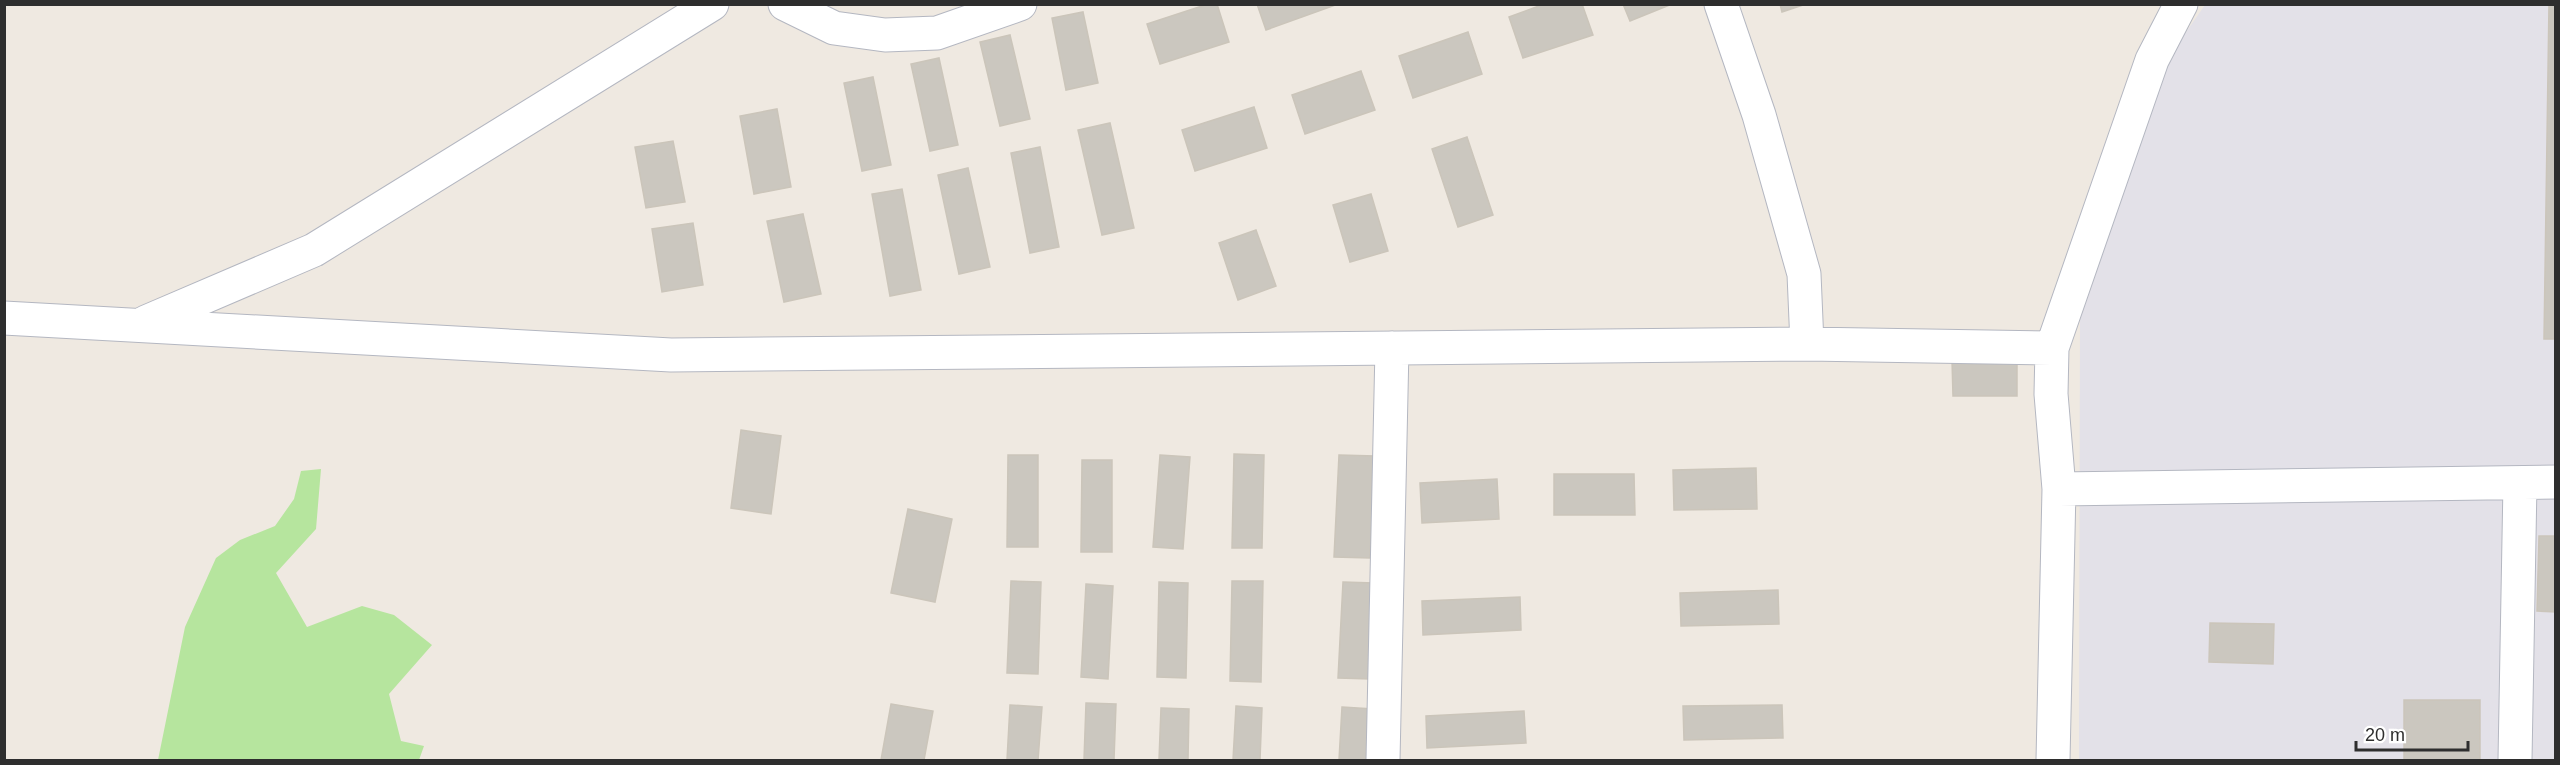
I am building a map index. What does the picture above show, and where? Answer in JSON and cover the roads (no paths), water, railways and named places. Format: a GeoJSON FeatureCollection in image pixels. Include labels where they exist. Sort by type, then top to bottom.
{"type":"FeatureCollection","features":[{"type":"Feature","properties":{"kind":"street"},"geometry":{"type":"LineString","coordinates":[[139,325],[314,250],[712,4]]}},
{"type":"Feature","properties":{"kind":"street"},"geometry":{"type":"LineString","coordinates":[[785,4],[834,28],[885,35],[938,33],[1020,4]]}},
{"type":"Feature","properties":{"kind":"street"},"geometry":{"type":"LineString","coordinates":[[1721,4],[1759,116],[1804,274],[1807,344]]}},
{"type":"Feature","properties":{"kind":"street"},"geometry":{"type":"LineString","coordinates":[[2053,760],[2059,489],[2051,394],[2052,348],[2152,60],[2181,4]]}},
{"type":"Feature","properties":{"kind":"street"},"geometry":{"type":"LineString","coordinates":[[4,318],[671,356],[1807,344],[2052,348]]}},
{"type":"Feature","properties":{"kind":"street"},"geometry":{"type":"LineString","coordinates":[[1383,760],[1392,348]]}},
{"type":"Feature","properties":{"kind":"street"},"geometry":{"type":"LineString","coordinates":[[2059,489],[2556,482]]}},
{"type":"Feature","properties":{"kind":"street"},"geometry":{"type":"LineString","coordinates":[[2515,760],[2520,483]]}}]}
